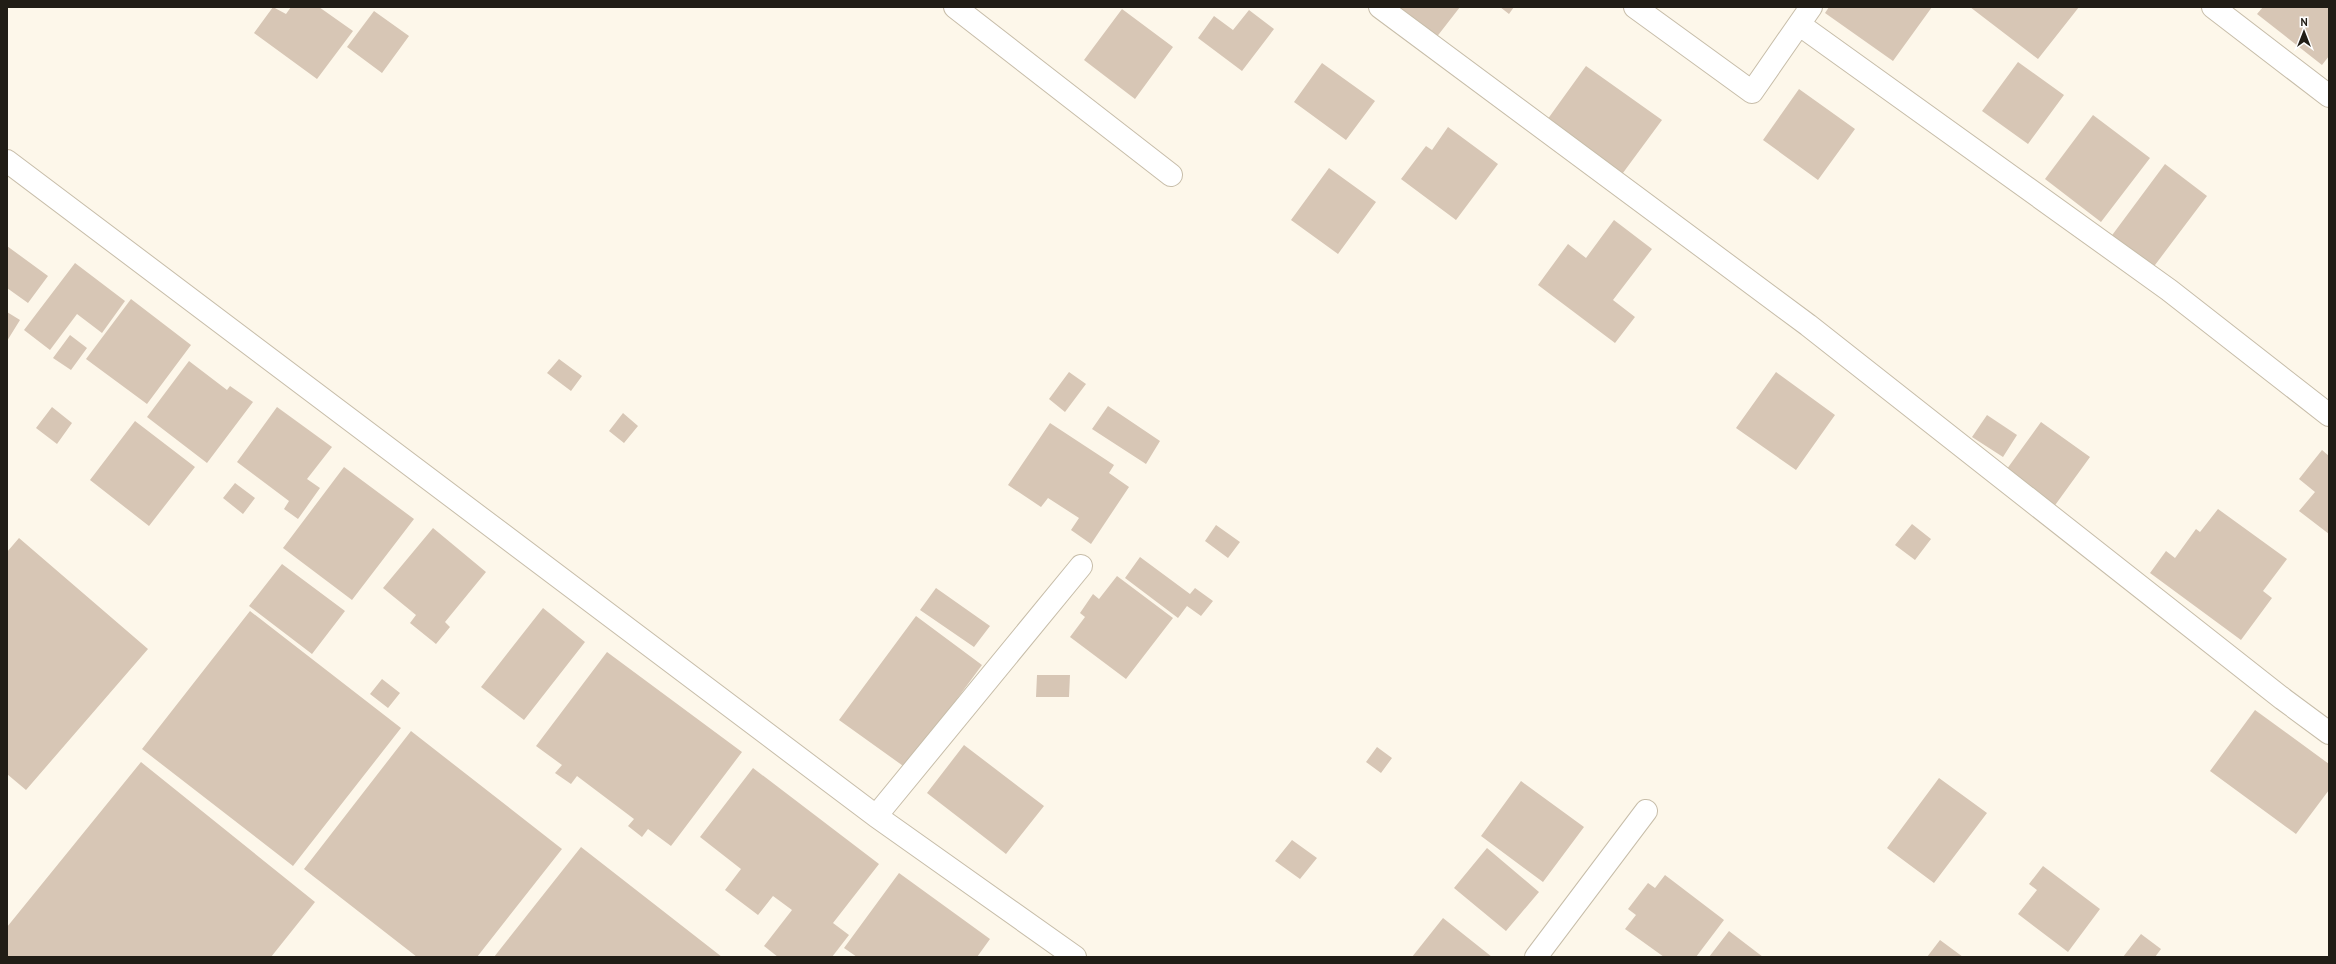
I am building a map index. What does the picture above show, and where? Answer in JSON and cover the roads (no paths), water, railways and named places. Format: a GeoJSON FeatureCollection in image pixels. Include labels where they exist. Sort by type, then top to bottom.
{"type":"FeatureCollection","features":[{"type":"Feature","properties":{"kind":"street"},"geometry":{"type":"LineString","coordinates":[[955,7],[1172,175]]}},
{"type":"Feature","properties":{"kind":"street"},"geometry":{"type":"LineString","coordinates":[[1380,7],[1808,325],[2277,694],[2329,732]]}},
{"type":"Feature","properties":{"kind":"street"},"geometry":{"type":"LineString","coordinates":[[1635,7],[1752,92],[1806,16],[2169,290],[2329,415]]}},
{"type":"Feature","properties":{"kind":"street"},"geometry":{"type":"LineString","coordinates":[[2213,7],[2329,96]]}},
{"type":"Feature","properties":{"kind":"street"},"geometry":{"type":"LineString","coordinates":[[7,161],[876,816],[1075,957]]}},
{"type":"Feature","properties":{"kind":"street"},"geometry":{"type":"LineString","coordinates":[[876,816],[1081,566]]}},
{"type":"Feature","properties":{"kind":"street"},"geometry":{"type":"LineString","coordinates":[[1536,957],[1646,811]]}}]}
